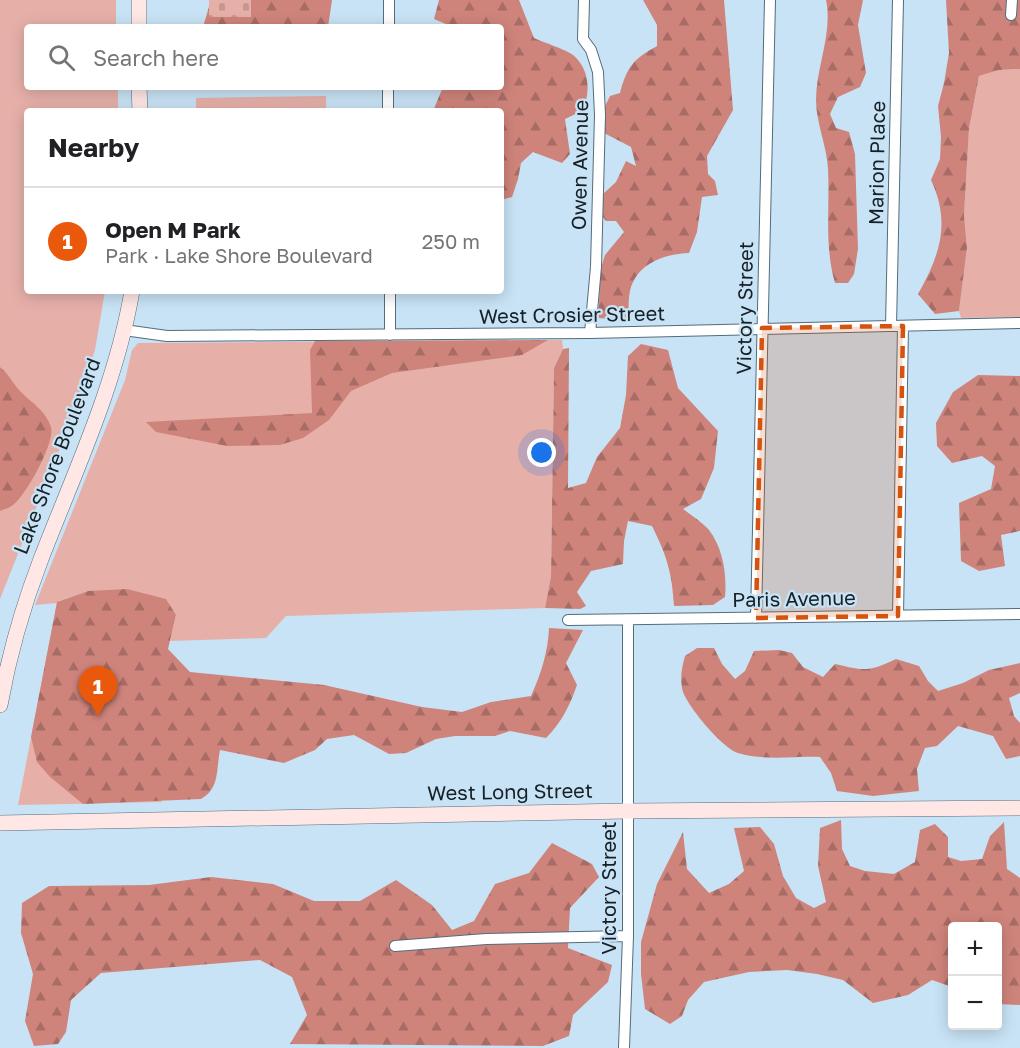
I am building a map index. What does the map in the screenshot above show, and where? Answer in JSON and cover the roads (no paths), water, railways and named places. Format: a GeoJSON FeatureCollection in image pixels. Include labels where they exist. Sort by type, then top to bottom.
{"type":"FeatureCollection","features":[{"type":"Feature","properties":{"kind":"street"},"geometry":{"type":"LineString","coordinates":[[139,0],[139,24]]}},
{"type":"Feature","properties":{"kind":"street"},"geometry":{"type":"LineString","coordinates":[[389,0],[389,24]]}},
{"type":"Feature","properties":{"kind":"street","name":"Owen Avenue"},"geometry":{"type":"LineString","coordinates":[[584,0],[583,39],[591,50],[598,72],[600,115],[596,267],[590,333]]}},
{"type":"Feature","properties":{"kind":"street","name":"Victory Street"},"geometry":{"type":"LineString","coordinates":[[756,618],[770,0]]}},
{"type":"Feature","properties":{"kind":"street","name":"Marion Place"},"geometry":{"type":"LineString","coordinates":[[891,326],[898,0]]}},
{"type":"Feature","properties":{"kind":"street"},"geometry":{"type":"LineString","coordinates":[[1011,15],[1012,0]]}},
{"type":"Feature","properties":{"kind":"street"},"geometry":{"type":"LineString","coordinates":[[140,90],[140,108]]}},
{"type":"Feature","properties":{"kind":"street"},"geometry":{"type":"LineString","coordinates":[[388,90],[388,108]]}},
{"type":"Feature","properties":{"kind":"street","name":"Lake Shore Boulevard"},"geometry":{"type":"LineString","coordinates":[[0,705],[18,626],[40,562],[104,398],[124,330],[131,294]]}},
{"type":"Feature","properties":{"kind":"street"},"geometry":{"type":"LineString","coordinates":[[390,294],[390,335]]}},
{"type":"Feature","properties":{"kind":"street","name":"West Crosier Street"},"geometry":{"type":"LineString","coordinates":[[124,330],[167,336],[390,335],[590,333],[1020,323]]}},
{"type":"Feature","properties":{"kind":"street"},"geometry":{"type":"LineString","coordinates":[[898,616],[903,326]]}},
{"type":"Feature","properties":{"kind":"street","name":"Paris Avenue"},"geometry":{"type":"LineString","coordinates":[[568,620],[1020,614]]}},
{"type":"Feature","properties":{"kind":"street","name":"Victory Street"},"geometry":{"type":"LineString","coordinates":[[624,1048],[628,811],[627,620]]}},
{"type":"Feature","properties":{"kind":"street","name":"West Long Street"},"geometry":{"type":"LineString","coordinates":[[0,823],[628,811],[1020,808]]}},
{"type":"Feature","properties":{"kind":"street"},"geometry":{"type":"LineString","coordinates":[[394,946],[486,939],[627,936]]}},
{"type":"Feature","properties":{"kind":"place","name":"Open M Park"},"geometry":{"type":"Point","coordinates":[98,716]}}]}
